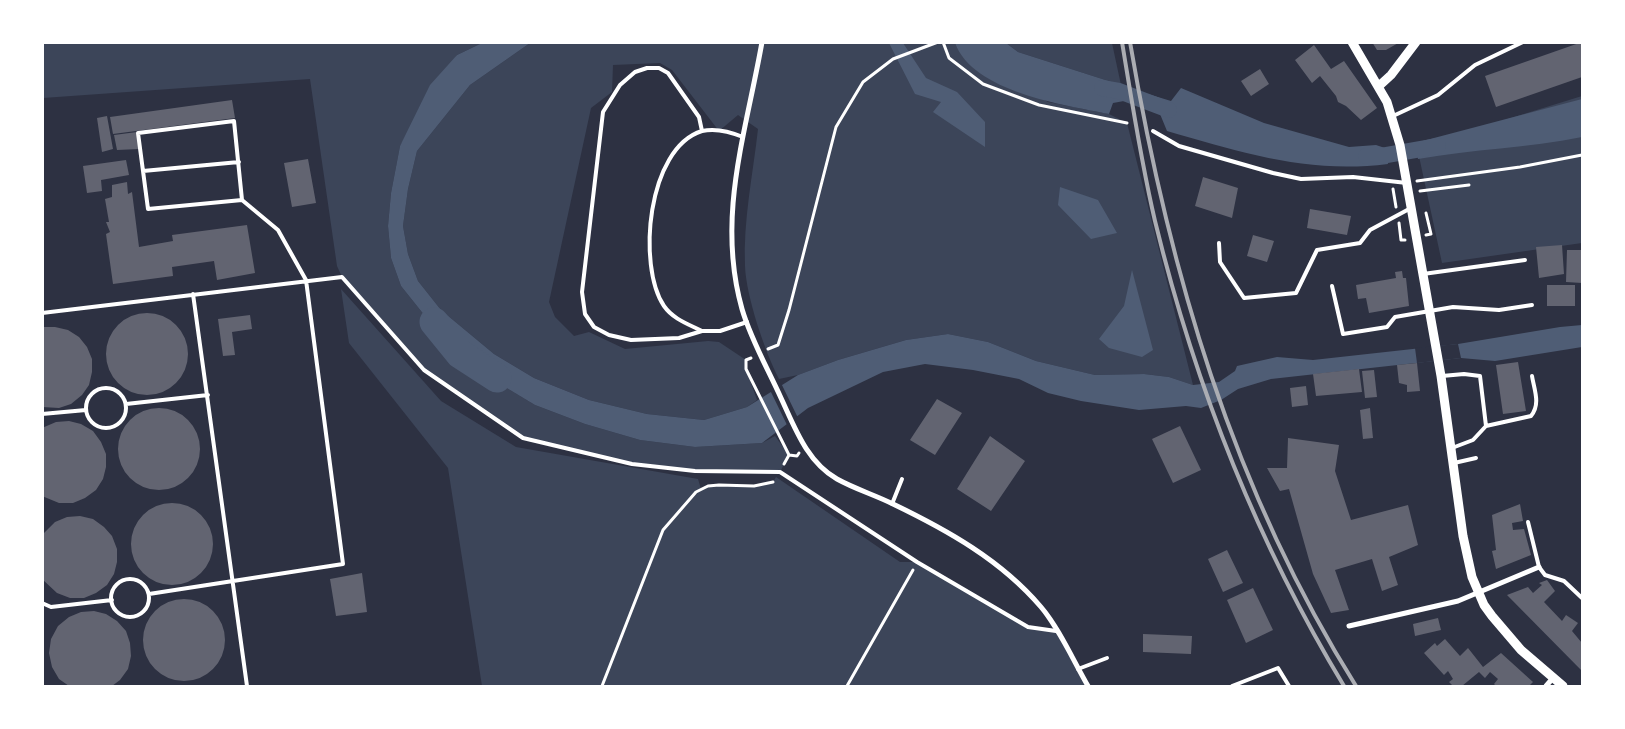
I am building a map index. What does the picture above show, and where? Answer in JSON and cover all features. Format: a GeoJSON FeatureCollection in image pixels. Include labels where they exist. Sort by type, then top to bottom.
{"type":"FeatureCollection","features":[{"type":"Feature","properties":{"kind":"street"},"geometry":{"type":"LineString","coordinates":[[762,42],[733,191],[732,243],[736,280],[747,322],[804,445],[824,470],[838,480],[892,504],[961,539],[982,554],[1042,608],[1088,686]]}},
{"type":"Feature","properties":{"kind":"street"},"geometry":{"type":"LineString","coordinates":[[1352,42],[1379,86],[1393,116],[1400,145],[1436,346],[1454,462],[1463,536],[1477,592],[1492,616],[1521,650],[1563,686]]}},
{"type":"Feature","properties":{"kind":"street"},"geometry":{"type":"LineString","coordinates":[[1379,86],[1391,75],[1416,42]]}},
{"type":"Feature","properties":{"kind":"street"},"geometry":{"type":"LineString","coordinates":[[1349,626],[1458,601],[1539,568]]}},
{"type":"Feature","properties":{"kind":"street"},"geometry":{"type":"LineString","coordinates":[[1546,686],[1552,678]]}},
{"type":"Feature","properties":{"kind":"lane"},"geometry":{"type":"LineString","coordinates":[[1393,116],[1438,94],[1475,65],[1523,42]]}},
{"type":"Feature","properties":{"kind":"lane"},"geometry":{"type":"LineString","coordinates":[[702,131],[699,117],[668,73],[659,68],[648,68],[635,72],[620,85],[603,112],[582,292],[585,314],[594,327],[608,335],[631,340],[679,338],[702,331],[720,331],[747,322]]}},
{"type":"Feature","properties":{"kind":"lane"},"geometry":{"type":"LineString","coordinates":[[149,594],[232,583],[343,564],[306,280],[278,230],[242,200],[148,209],[138,133],[234,121],[242,200]]}},
{"type":"Feature","properties":{"kind":"lane"},"geometry":{"type":"LineString","coordinates":[[702,331],[676,318],[664,306],[655,288],[650,266],[650,222],[656,186],[667,164],[681,146],[702,131],[719,130],[743,136]]}},
{"type":"Feature","properties":{"kind":"lane"},"geometry":{"type":"LineString","coordinates":[[1153,131],[1179,146],[1273,173],[1301,179],[1353,177],[1407,183]]}},
{"type":"Feature","properties":{"kind":"lane"},"geometry":{"type":"LineString","coordinates":[[143,171],[239,162]]}},
{"type":"Feature","properties":{"kind":"lane"},"geometry":{"type":"LineString","coordinates":[[1219,243],[1220,262],[1244,298],[1296,293],[1317,250],[1360,243],[1370,230],[1411,208]]}},
{"type":"Feature","properties":{"kind":"lane"},"geometry":{"type":"LineString","coordinates":[[1423,274],[1525,260]]}},
{"type":"Feature","properties":{"kind":"lane"},"geometry":{"type":"LineString","coordinates":[[42,312],[342,277],[424,370],[523,438],[632,464],[695,471],[780,472],[917,562],[1028,627],[1056,631]]}},
{"type":"Feature","properties":{"kind":"lane"},"geometry":{"type":"LineString","coordinates":[[1332,286],[1343,334],[1388,327],[1394,317],[1428,309],[1453,307],[1499,310],[1532,305]]}},
{"type":"Feature","properties":{"kind":"lane"},"geometry":{"type":"LineString","coordinates":[[193,294],[247,686]]}},
{"type":"Feature","properties":{"kind":"lane"},"geometry":{"type":"LineString","coordinates":[[1440,376],[1464,374],[1480,376],[1486,426]]}},
{"type":"Feature","properties":{"kind":"lane"},"geometry":{"type":"LineString","coordinates":[[1452,448],[1473,440],[1486,426],[1531,416],[1536,407],[1532,376]]}},
{"type":"Feature","properties":{"kind":"lane"},"geometry":{"type":"LineString","coordinates":[[106,388],[118,392],[126,404],[121,422],[110,428],[103,428],[92,422],[86,410],[89,398],[93,392],[106,388]]}},
{"type":"Feature","properties":{"kind":"lane"},"geometry":{"type":"LineString","coordinates":[[126,404],[208,395]]}},
{"type":"Feature","properties":{"kind":"lane"},"geometry":{"type":"LineString","coordinates":[[42,414],[86,410]]}},
{"type":"Feature","properties":{"kind":"lane"},"geometry":{"type":"LineString","coordinates":[[1454,462],[1476,458]]}},
{"type":"Feature","properties":{"kind":"lane"},"geometry":{"type":"LineString","coordinates":[[892,504],[902,478]]}},
{"type":"Feature","properties":{"kind":"lane"},"geometry":{"type":"LineString","coordinates":[[1528,522],[1539,568],[1545,575],[1564,581],[1582,598]]}},
{"type":"Feature","properties":{"kind":"lane"},"geometry":{"type":"LineString","coordinates":[[130,579],[142,584],[149,594],[149,600],[144,611],[134,617],[122,615],[113,606],[112,600],[112,594],[119,584],[130,579]]}},
{"type":"Feature","properties":{"kind":"lane"},"geometry":{"type":"LineString","coordinates":[[42,603],[51,607],[112,600]]}},
{"type":"Feature","properties":{"kind":"lane"},"geometry":{"type":"LineString","coordinates":[[1078,669],[1107,658]]}},
{"type":"Feature","properties":{"kind":"lane"},"geometry":{"type":"LineString","coordinates":[[1232,686],[1278,668],[1289,686]]}},
{"type":"Feature","properties":{"kind":"path"},"geometry":{"type":"LineString","coordinates":[[778,344],[792,300],[836,127],[863,82],[893,59],[924,49],[938,42]]}},
{"type":"Feature","properties":{"kind":"path"},"geometry":{"type":"LineString","coordinates":[[943,42],[948,58],[983,84],[1039,106],[1127,122]]}},
{"type":"Feature","properties":{"kind":"path"},"geometry":{"type":"LineString","coordinates":[[1407,183],[1520,167],[1582,155]]}},
{"type":"Feature","properties":{"kind":"path"},"geometry":{"type":"LineString","coordinates":[[1408,193],[1469,185]]}},
{"type":"Feature","properties":{"kind":"path"},"geometry":{"type":"LineString","coordinates":[[1393,193],[1395,206]]}},
{"type":"Feature","properties":{"kind":"path"},"geometry":{"type":"LineString","coordinates":[[1399,224],[1401,240]]}},
{"type":"Feature","properties":{"kind":"path"},"geometry":{"type":"LineString","coordinates":[[602,686],[663,530],[696,492],[708,486],[720,484],[754,486],[773,482],[789,455],[754,387],[746,369],[746,360]]}},
{"type":"Feature","properties":{"kind":"path"},"geometry":{"type":"LineString","coordinates":[[847,686],[917,562]]}},
{"type":"Feature","properties":{"kind":"shaded area"},"geometry":{"type":"Polygon","coordinates":[[[43,43],[482,43],[457,55],[400,146],[391,193],[388,226],[391,258],[401,286],[441,336],[490,378],[535,405],[585,424],[640,440],[695,447],[762,443],[775,436],[789,455],[780,472],[695,471],[632,464],[523,438],[424,370],[342,277],[337,266],[310,79],[43,98],[43,43]]]}},
{"type":"Feature","properties":{"kind":"shaded area"},"geometry":{"type":"Polygon","coordinates":[[[482,43],[530,43],[470,85],[417,151],[408,189],[403,226],[408,254],[418,281],[441,310],[494,354],[534,378],[589,400],[647,414],[704,420],[747,407],[798,375],[838,360],[906,340],[948,334],[988,342],[1036,361],[1095,375],[1144,374],[1169,377],[1193,385],[1219,382],[1235,371],[1237,366],[1277,357],[1313,360],[1458,344],[1560,327],[1582,325],[1582,347],[1495,361],[1461,358],[1271,379],[1238,389],[1221,400],[1201,408],[1186,406],[1139,410],[1081,401],[1048,393],[1019,379],[973,370],[925,364],[883,372],[808,408],[762,443],[695,447],[640,440],[585,424],[535,405],[490,378],[441,336],[401,286],[391,258],[388,226],[391,193],[400,146],[430,85],[457,55],[482,43]]]}},
{"type":"Feature","properties":{"kind":"shaded area"},"geometry":{"type":"Polygon","coordinates":[[[530,43],[955,43],[958,49],[1048,102],[1109,114],[1127,123],[1193,385],[1169,377],[1144,374],[1095,375],[1036,361],[988,342],[948,334],[906,340],[838,360],[798,375],[779,379],[757,324],[746,278],[747,215],[758,129],[738,115],[719,131],[672,70],[660,63],[613,65],[612,92],[591,108],[549,302],[555,317],[574,336],[589,332],[625,349],[708,341],[719,342],[746,360],[746,369],[757,400],[747,407],[704,420],[647,414],[589,400],[534,378],[494,354],[441,310],[418,281],[408,254],[403,226],[408,189],[417,151],[470,85],[530,43]]]}},
{"type":"Feature","properties":{"kind":"shaded area"},"geometry":{"type":"Polygon","coordinates":[[[889,43],[903,43],[926,78],[957,92],[985,122],[985,147],[933,112],[941,102],[915,94],[889,43]]]}},
{"type":"Feature","properties":{"kind":"shaded area"},"geometry":{"type":"Polygon","coordinates":[[[955,43],[1006,43],[1018,52],[1121,85],[1124,101],[1113,103],[1109,114],[1022,94],[980,74],[965,60],[955,43]]]}},
{"type":"Feature","properties":{"kind":"shaded area"},"geometry":{"type":"Polygon","coordinates":[[[1006,43],[1112,43],[1121,85],[1018,52],[1006,43]]]}},
{"type":"Feature","properties":{"kind":"shaded area"},"geometry":{"type":"Polygon","coordinates":[[[1181,88],[1264,123],[1349,147],[1376,145],[1385,148],[1388,164],[1331,166],[1276,160],[1167,131],[1160,114],[1149,110],[1148,94],[1171,101],[1181,88]]]}},
{"type":"Feature","properties":{"kind":"shaded area"},"geometry":{"type":"Polygon","coordinates":[[[1582,96],[1582,243],[1442,263],[1417,147],[1582,96]]]}},
{"type":"Feature","properties":{"kind":"shaded area"},"geometry":{"type":"Polygon","coordinates":[[[1582,99],[1582,137],[1418,159],[1415,143],[1582,99]]]}},
{"type":"Feature","properties":{"kind":"shaded area"},"geometry":{"type":"Polygon","coordinates":[[[1060,187],[1098,200],[1117,233],[1091,239],[1058,205],[1060,187]]]}},
{"type":"Feature","properties":{"kind":"shaded area"},"geometry":{"type":"Polygon","coordinates":[[[1132,270],[1153,350],[1142,357],[1109,348],[1099,339],[1124,306],[1132,270]]]}},
{"type":"Feature","properties":{"kind":"shaded area"},"geometry":{"type":"Polygon","coordinates":[[[341,289],[441,401],[516,447],[698,479],[701,489],[708,486],[754,486],[773,482],[776,477],[900,562],[917,562],[1028,627],[1056,631],[1088,686],[482,686],[448,468],[349,343],[341,289]]]}},
{"type":"Feature","properties":{"kind":"pier"},"geometry":{"type":"Polygon","coordinates":[[[1458,344],[1461,358],[1417,363],[1415,348],[1458,344]]]}},
{"type":"Feature","properties":{"kind":"pier"},"geometry":{"type":"Polygon","coordinates":[[[781,383],[798,418],[787,425],[770,390],[781,383]]]}},
{"type":"Feature","properties":{"kind":"building"},"geometry":{"type":"Polygon","coordinates":[[[1372,42],[1400,42],[1386,50],[1377,50],[1372,42]]]}},
{"type":"Feature","properties":{"kind":"building"},"geometry":{"type":"Polygon","coordinates":[[[1582,42],[1582,77],[1496,107],[1485,76],[1582,42]]]}},
{"type":"Feature","properties":{"kind":"building"},"geometry":{"type":"Polygon","coordinates":[[[1314,45],[1331,69],[1344,61],[1377,108],[1361,120],[1346,106],[1338,102],[1336,96],[1320,76],[1312,83],[1295,60],[1314,45]]]}},
{"type":"Feature","properties":{"kind":"building"},"geometry":{"type":"Polygon","coordinates":[[[1260,69],[1269,84],[1251,96],[1241,81],[1260,69]]]}},
{"type":"Feature","properties":{"kind":"building"},"geometry":{"type":"Polygon","coordinates":[[[232,100],[235,118],[113,134],[110,117],[232,100]]]}},
{"type":"Feature","properties":{"kind":"building"},"geometry":{"type":"Polygon","coordinates":[[[107,116],[113,149],[102,152],[97,118],[107,116]]]}},
{"type":"Feature","properties":{"kind":"building"},"geometry":{"type":"Polygon","coordinates":[[[137,132],[139,149],[117,150],[114,135],[137,132]]]}},
{"type":"Feature","properties":{"kind":"building"},"geometry":{"type":"Polygon","coordinates":[[[308,159],[316,203],[292,207],[284,163],[308,159]]]}},
{"type":"Feature","properties":{"kind":"building"},"geometry":{"type":"Polygon","coordinates":[[[126,160],[129,175],[101,180],[102,191],[87,193],[83,166],[126,160]]]}},
{"type":"Feature","properties":{"kind":"building"},"geometry":{"type":"Polygon","coordinates":[[[1203,177],[1238,188],[1232,218],[1195,206],[1203,177]]]}},
{"type":"Feature","properties":{"kind":"building"},"geometry":{"type":"Polygon","coordinates":[[[127,182],[128,194],[132,192],[139,247],[173,241],[172,235],[247,225],[255,273],[217,280],[214,261],[172,267],[173,276],[113,284],[106,234],[110,232],[106,222],[109,222],[105,199],[112,197],[112,185],[127,182]]]}},
{"type":"Feature","properties":{"kind":"building"},"geometry":{"type":"Polygon","coordinates":[[[1310,209],[1351,216],[1347,235],[1307,228],[1310,209]]]}},
{"type":"Feature","properties":{"kind":"building"},"geometry":{"type":"Polygon","coordinates":[[[1253,235],[1274,241],[1267,262],[1247,256],[1253,235]]]}},
{"type":"Feature","properties":{"kind":"building"},"geometry":{"type":"Polygon","coordinates":[[[1562,245],[1564,274],[1539,278],[1536,247],[1562,245]]]}},
{"type":"Feature","properties":{"kind":"building"},"geometry":{"type":"Polygon","coordinates":[[[1567,250],[1582,250],[1582,283],[1566,282],[1567,250]]]}},
{"type":"Feature","properties":{"kind":"building"},"geometry":{"type":"Polygon","coordinates":[[[1402,271],[1403,278],[1406,278],[1409,306],[1369,313],[1366,298],[1358,299],[1356,285],[1396,278],[1395,272],[1402,271]]]}},
{"type":"Feature","properties":{"kind":"building"},"geometry":{"type":"Polygon","coordinates":[[[1547,285],[1575,285],[1575,306],[1547,306],[1547,285]]]}},
{"type":"Feature","properties":{"kind":"building"},"geometry":{"type":"Polygon","coordinates":[[[147,313],[163,316],[176,325],[185,338],[188,354],[185,370],[176,383],[163,392],[147,395],[131,392],[118,383],[109,370],[106,354],[109,338],[118,325],[131,316],[147,313]]]}},
{"type":"Feature","properties":{"kind":"building"},"geometry":{"type":"Polygon","coordinates":[[[250,315],[252,329],[232,332],[235,355],[223,356],[218,319],[250,315]]]}},
{"type":"Feature","properties":{"kind":"building"},"geometry":{"type":"Polygon","coordinates":[[[42,327],[68,330],[79,337],[87,347],[92,359],[89,385],[82,395],[71,404],[59,408],[42,407],[42,327]]]}},
{"type":"Feature","properties":{"kind":"building"},"geometry":{"type":"Polygon","coordinates":[[[1518,362],[1526,411],[1503,414],[1496,365],[1518,362]]]}},
{"type":"Feature","properties":{"kind":"building"},"geometry":{"type":"Polygon","coordinates":[[[1417,363],[1420,391],[1407,392],[1407,385],[1399,383],[1397,365],[1417,363]]]}},
{"type":"Feature","properties":{"kind":"building"},"geometry":{"type":"Polygon","coordinates":[[[1359,369],[1362,392],[1316,396],[1313,374],[1359,369]]]}},
{"type":"Feature","properties":{"kind":"building"},"geometry":{"type":"Polygon","coordinates":[[[1374,370],[1377,397],[1365,398],[1362,371],[1374,370]]]}},
{"type":"Feature","properties":{"kind":"building"},"geometry":{"type":"Polygon","coordinates":[[[1306,386],[1308,405],[1292,407],[1290,388],[1306,386]]]}},
{"type":"Feature","properties":{"kind":"building"},"geometry":{"type":"Polygon","coordinates":[[[937,399],[962,413],[935,455],[910,440],[937,399]]]}},
{"type":"Feature","properties":{"kind":"building"},"geometry":{"type":"Polygon","coordinates":[[[159,408],[175,411],[188,420],[197,433],[200,449],[197,465],[188,478],[175,487],[159,490],[143,487],[130,478],[121,465],[118,449],[121,433],[130,420],[143,411],[159,408]]]}},
{"type":"Feature","properties":{"kind":"building"},"geometry":{"type":"Polygon","coordinates":[[[1370,408],[1373,438],[1363,439],[1360,410],[1370,408]]]}},
{"type":"Feature","properties":{"kind":"building"},"geometry":{"type":"Polygon","coordinates":[[[69,421],[81,424],[93,431],[101,442],[106,454],[106,467],[103,479],[96,490],[85,498],[73,503],[59,503],[42,496],[42,428],[56,422],[69,421]]]}},
{"type":"Feature","properties":{"kind":"building"},"geometry":{"type":"Polygon","coordinates":[[[1180,426],[1201,470],[1173,483],[1152,439],[1180,426]]]}},
{"type":"Feature","properties":{"kind":"building"},"geometry":{"type":"Polygon","coordinates":[[[990,436],[1025,461],[991,511],[957,489],[990,436]]]}},
{"type":"Feature","properties":{"kind":"building"},"geometry":{"type":"Polygon","coordinates":[[[1288,438],[1339,445],[1335,471],[1351,520],[1408,505],[1418,545],[1389,557],[1398,585],[1382,591],[1372,559],[1335,570],[1349,610],[1331,613],[1313,574],[1289,489],[1280,491],[1267,468],[1287,468],[1288,438]]]}},
{"type":"Feature","properties":{"kind":"building"},"geometry":{"type":"Polygon","coordinates":[[[172,503],[188,506],[201,515],[210,528],[213,544],[210,560],[201,573],[188,582],[172,585],[156,582],[143,573],[134,560],[131,544],[134,528],[143,515],[156,506],[172,503]]]}},
{"type":"Feature","properties":{"kind":"building"},"geometry":{"type":"Polygon","coordinates":[[[1520,504],[1523,521],[1512,523],[1513,530],[1524,529],[1531,555],[1496,569],[1492,551],[1496,550],[1492,515],[1520,504]]]}},
{"type":"Feature","properties":{"kind":"building"},"geometry":{"type":"Polygon","coordinates":[[[80,516],[93,519],[112,536],[117,549],[117,562],[114,574],[107,585],[96,593],[84,598],[70,598],[57,593],[42,579],[42,535],[55,522],[67,517],[80,516]]]}},
{"type":"Feature","properties":{"kind":"building"},"geometry":{"type":"Polygon","coordinates":[[[1227,550],[1243,583],[1223,592],[1208,559],[1227,550]]]}},
{"type":"Feature","properties":{"kind":"building"},"geometry":{"type":"Polygon","coordinates":[[[362,573],[367,612],[336,616],[330,579],[362,573]]]}},
{"type":"Feature","properties":{"kind":"building"},"geometry":{"type":"Polygon","coordinates":[[[1547,580],[1555,591],[1544,602],[1562,621],[1566,615],[1578,623],[1572,631],[1582,643],[1582,671],[1507,595],[1528,587],[1533,593],[1542,585],[1539,583],[1547,580]]]}},
{"type":"Feature","properties":{"kind":"building"},"geometry":{"type":"Polygon","coordinates":[[[1253,588],[1273,630],[1246,643],[1227,600],[1253,588]]]}},
{"type":"Feature","properties":{"kind":"building"},"geometry":{"type":"Polygon","coordinates":[[[184,599],[200,602],[213,611],[222,624],[225,640],[222,656],[213,669],[200,678],[184,681],[168,678],[155,669],[146,656],[143,640],[146,624],[155,611],[168,602],[184,599]]]}},
{"type":"Feature","properties":{"kind":"building"},"geometry":{"type":"Polygon","coordinates":[[[94,611],[106,614],[117,621],[126,631],[130,643],[131,656],[128,669],[120,680],[112,686],[69,686],[59,679],[52,667],[49,653],[51,639],[58,626],[69,617],[81,612],[94,611]]]}},
{"type":"Feature","properties":{"kind":"building"},"geometry":{"type":"Polygon","coordinates":[[[1438,618],[1441,630],[1415,636],[1413,624],[1438,618]]]}},
{"type":"Feature","properties":{"kind":"building"},"geometry":{"type":"Polygon","coordinates":[[[1143,634],[1192,636],[1191,654],[1143,652],[1143,634]]]}},
{"type":"Feature","properties":{"kind":"building"},"geometry":{"type":"Polygon","coordinates":[[[1445,639],[1460,656],[1468,648],[1483,667],[1501,653],[1533,682],[1529,686],[1496,686],[1494,684],[1498,679],[1490,672],[1485,678],[1479,672],[1462,686],[1453,686],[1449,682],[1453,679],[1448,671],[1444,675],[1424,653],[1435,643],[1437,646],[1445,639]]]}},
{"type":"Feature","properties":{"kind":"waterway"},"geometry":{"type":"LineString","coordinates":[[1102,88],[1119,91],[1169,110]]}},
{"type":"Feature","properties":{"kind":"waterway"},"geometry":{"type":"LineString","coordinates":[[1366,156],[1381,156],[1438,146]]}},
{"type":"Feature","properties":{"kind":"waterway"},"geometry":{"type":"LineString","coordinates":[[434,322],[460,354],[497,378]]}},
{"type":"Feature","properties":{"kind":"railway"},"geometry":{"type":"LineString","coordinates":[[1122,42],[1141,154],[1155,221],[1189,343],[1209,402],[1232,461],[1283,576],[1344,686]]}},
{"type":"Feature","properties":{"kind":"railway"},"geometry":{"type":"LineString","coordinates":[[1130,42],[1164,211],[1186,294],[1211,376],[1240,456],[1274,534],[1312,611],[1356,686]]}}]}
